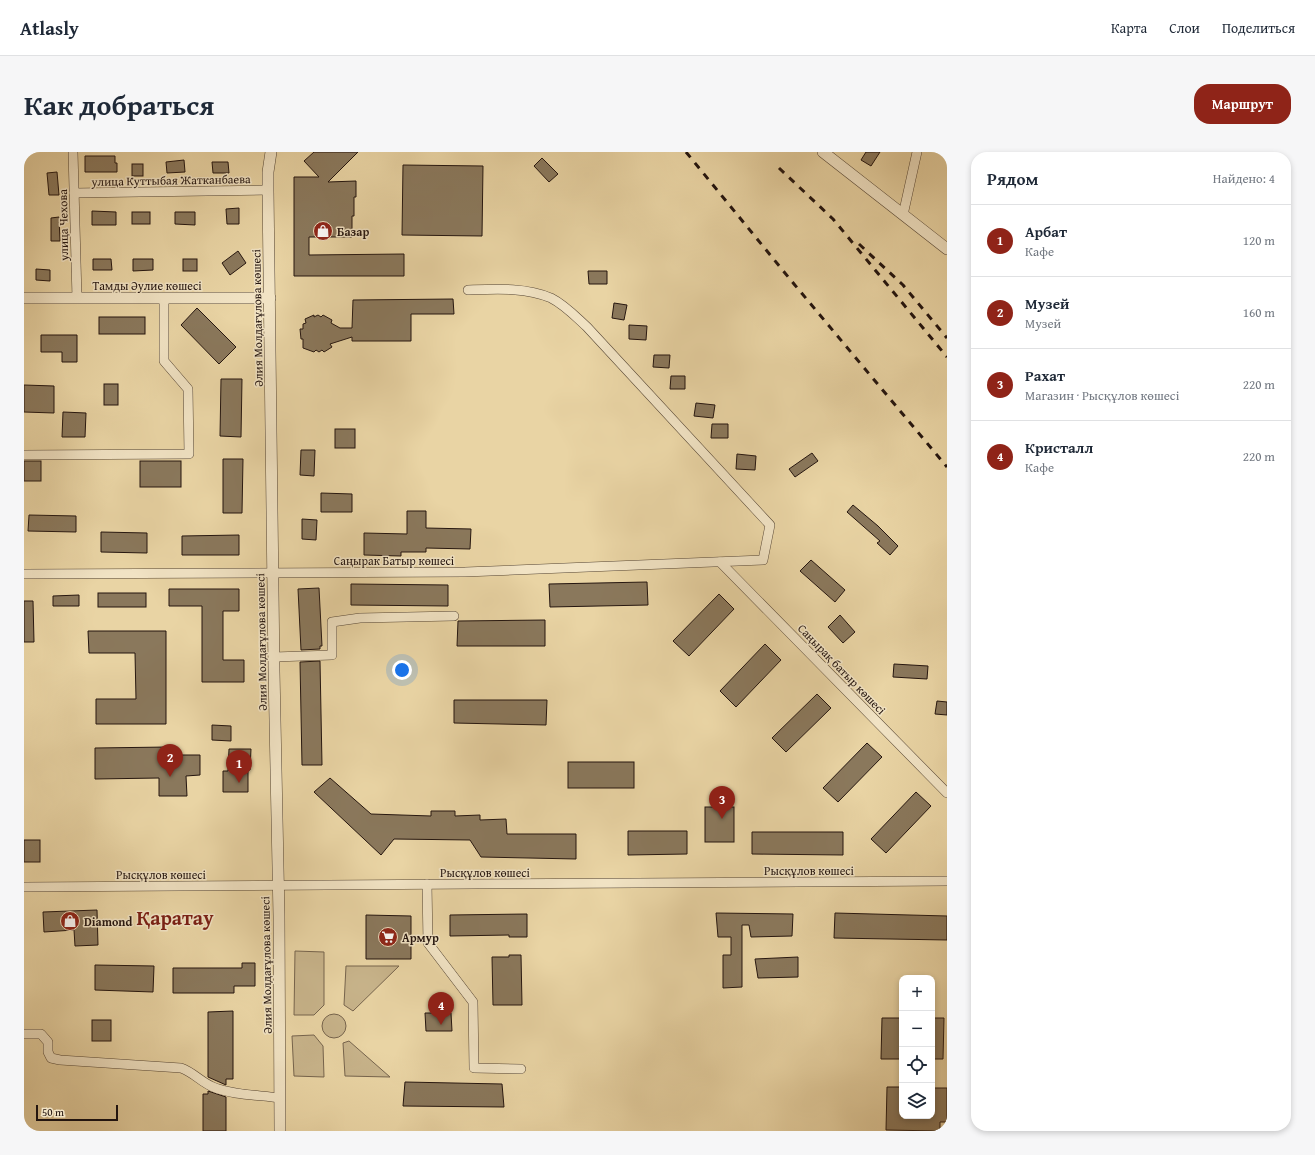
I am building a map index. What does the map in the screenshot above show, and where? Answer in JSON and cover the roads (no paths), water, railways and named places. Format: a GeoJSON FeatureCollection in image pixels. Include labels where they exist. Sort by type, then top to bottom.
{"type":"FeatureCollection","features":[{"type":"Feature","properties":{"kind":"street","name":"улица Чехова"},"geometry":{"type":"LineString","coordinates":[[73,152],[77,298]]}},
{"type":"Feature","properties":{"kind":"street","name":"Әлия Молдағұлова көшесі"},"geometry":{"type":"LineString","coordinates":[[271,152],[268,172],[268,190],[280,1131]]}},
{"type":"Feature","properties":{"kind":"street"},"geometry":{"type":"LineString","coordinates":[[823,152],[947,249]]}},
{"type":"Feature","properties":{"kind":"street"},"geometry":{"type":"LineString","coordinates":[[903,215],[917,152]]}},
{"type":"Feature","properties":{"kind":"street","name":"улица Куттыбая Жатканбаева"},"geometry":{"type":"LineString","coordinates":[[74,193],[268,190]]}},
{"type":"Feature","properties":{"kind":"street","name":"Саңырак Батыр көшесі"},"geometry":{"type":"LineString","coordinates":[[24,574],[472,571],[763,560],[770,525],[587,327],[570,311],[551,298],[531,292],[492,289],[468,290]]}},
{"type":"Feature","properties":{"kind":"street","name":"Тамды Әулие көшесі"},"geometry":{"type":"LineString","coordinates":[[24,298],[270,298]]}},
{"type":"Feature","properties":{"kind":"street"},"geometry":{"type":"LineString","coordinates":[[24,455],[189,454],[188,388],[164,361],[164,298]]}},
{"type":"Feature","properties":{"kind":"street","name":"Саңырақ батыр көшесі"},"geometry":{"type":"LineString","coordinates":[[720,562],[947,793]]}},
{"type":"Feature","properties":{"kind":"street"},"geometry":{"type":"LineString","coordinates":[[274,657],[332,655],[332,622],[360,618],[454,616]]}},
{"type":"Feature","properties":{"kind":"street","name":"Рысқұлов көшесі"},"geometry":{"type":"LineString","coordinates":[[24,887],[947,881]]}},
{"type":"Feature","properties":{"kind":"street"},"geometry":{"type":"LineString","coordinates":[[427,884],[428,943],[473,1002],[474,1068],[521,1069]]}},
{"type":"Feature","properties":{"kind":"street"},"geometry":{"type":"LineString","coordinates":[[24,1034],[41,1034],[48,1042],[48,1052],[51,1058],[60,1060],[181,1068],[187,1070],[201,1081],[223,1090],[280,1098]]}},
{"type":"Feature","properties":{"kind":"railway"},"geometry":{"type":"LineString","coordinates":[[686,152],[947,467]]}},
{"type":"Feature","properties":{"kind":"railway"},"geometry":{"type":"LineString","coordinates":[[779,168],[833,219],[947,357]]}},
{"type":"Feature","properties":{"kind":"railway"},"geometry":{"type":"LineString","coordinates":[[859,244],[903,285],[947,338]]}},
{"type":"Feature","properties":{"kind":"place","name":"Базар"},"geometry":{"type":"Point","coordinates":[323,231]}},
{"type":"Feature","properties":{"kind":"place","name":"Музей"},"geometry":{"type":"Point","coordinates":[170,777]}},
{"type":"Feature","properties":{"kind":"place","name":"Арбат"},"geometry":{"type":"Point","coordinates":[239,783]}},
{"type":"Feature","properties":{"kind":"place","name":"Рахат"},"geometry":{"type":"Point","coordinates":[722,819]}},
{"type":"Feature","properties":{"kind":"place","name":"Diamond"},"geometry":{"type":"Point","coordinates":[70,921]}},
{"type":"Feature","properties":{"kind":"place","name":"Армур"},"geometry":{"type":"Point","coordinates":[388,937]}},
{"type":"Feature","properties":{"kind":"place","name":"Кристалл"},"geometry":{"type":"Point","coordinates":[441,1025]}},
{"type":"Feature","properties":{"kind":"district","name":"Қаратау"},"geometry":{"type":"Point","coordinates":[175,917]}}]}
